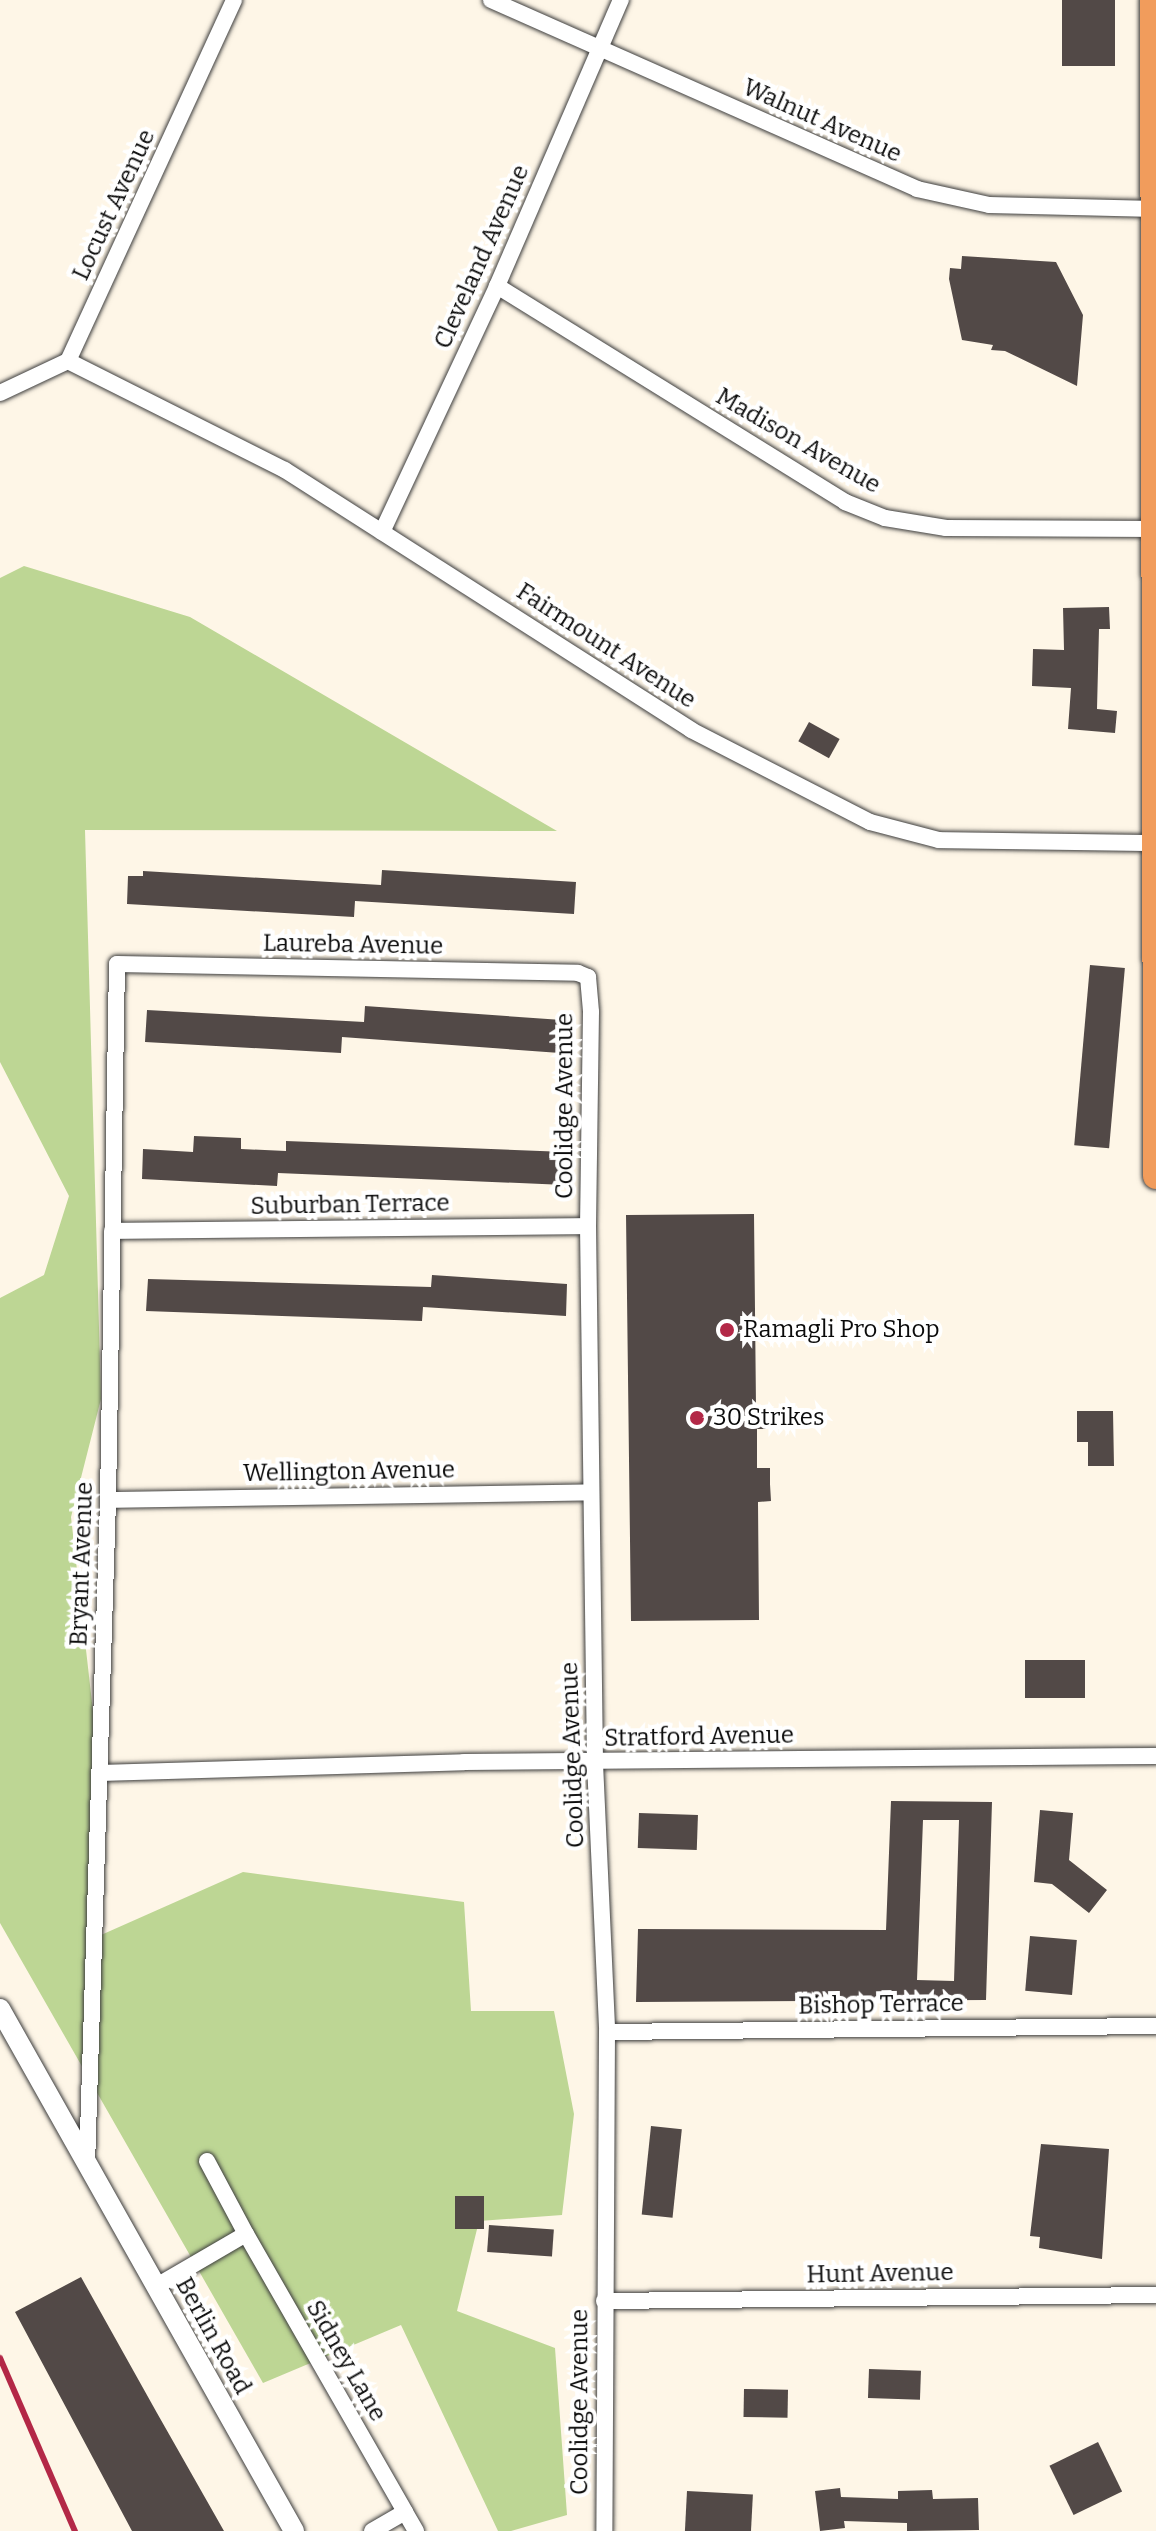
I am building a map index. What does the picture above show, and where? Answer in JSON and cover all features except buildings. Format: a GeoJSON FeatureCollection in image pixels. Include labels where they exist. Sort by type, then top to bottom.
{"type":"FeatureCollection","features":[{"type":"Feature","properties":{"kind":"highway"},"geometry":{"type":"LineString","coordinates":[[1153,0],[1156,1176]]}},
{"type":"Feature","properties":{"kind":"street","name":"Locust Avenue"},"geometry":{"type":"LineString","coordinates":[[68,361],[234,0]]}},
{"type":"Feature","properties":{"kind":"street","name":"Walnut Avenue"},"geometry":{"type":"LineString","coordinates":[[491,0],[917,189],[989,205],[1154,209]]}},
{"type":"Feature","properties":{"kind":"street","name":"Cleveland Avenue"},"geometry":{"type":"LineString","coordinates":[[382,532],[497,286],[621,0]]}},
{"type":"Feature","properties":{"kind":"street","name":"Madison Avenue"},"geometry":{"type":"LineString","coordinates":[[497,286],[845,502],[885,518],[946,528],[1156,529]]}},
{"type":"Feature","properties":{"kind":"street"},"geometry":{"type":"LineString","coordinates":[[0,393],[68,361]]}},
{"type":"Feature","properties":{"kind":"street","name":"Fairmount Avenue"},"geometry":{"type":"LineString","coordinates":[[68,361],[285,470],[691,730],[870,822],[939,840],[1155,843]]}},
{"type":"Feature","properties":{"kind":"street","name":"Laureba Avenue"},"geometry":{"type":"LineString","coordinates":[[117,964],[578,973],[588,977]]}},
{"type":"Feature","properties":{"kind":"street","name":"Bryant Avenue"},"geometry":{"type":"LineString","coordinates":[[87,2165],[108,1500],[117,964]]}},
{"type":"Feature","properties":{"kind":"street","name":"Coolidge Avenue"},"geometry":{"type":"LineString","coordinates":[[588,977],[595,1763],[607,2032],[604,2531]]}},
{"type":"Feature","properties":{"kind":"street","name":"Suburban Terrace"},"geometry":{"type":"LineString","coordinates":[[112,1231],[588,1226]]}},
{"type":"Feature","properties":{"kind":"street","name":"Wellington Avenue"},"geometry":{"type":"LineString","coordinates":[[108,1500],[591,1492]]}},
{"type":"Feature","properties":{"kind":"street","name":"Stratford Avenue"},"geometry":{"type":"LineString","coordinates":[[100,1773],[464,1762],[1156,1756]]}},
{"type":"Feature","properties":{"kind":"street","name":"Berlin Road"},"geometry":{"type":"LineString","coordinates":[[0,2009],[294,2531]]}},
{"type":"Feature","properties":{"kind":"street","name":"Bishop Terrace"},"geometry":{"type":"LineString","coordinates":[[607,2032],[1156,2026]]}},
{"type":"Feature","properties":{"kind":"street","name":"Sidney Lane"},"geometry":{"type":"LineString","coordinates":[[207,2161],[416,2531]]}},
{"type":"Feature","properties":{"kind":"street"},"geometry":{"type":"LineString","coordinates":[[155,2287],[246,2234]]}},
{"type":"Feature","properties":{"kind":"street","name":"Hunt Avenue"},"geometry":{"type":"LineString","coordinates":[[604,2301],[1156,2295]]}},
{"type":"Feature","properties":{"kind":"street"},"geometry":{"type":"LineString","coordinates":[[372,2531],[405,2512]]}},
{"type":"Feature","properties":{"kind":"green space"},"geometry":{"type":"Polygon","coordinates":[[[24,566],[190,617],[557,831],[85,830],[101,1399],[71,1517],[96,1738],[101,1935],[243,1872],[464,1902],[471,2011],[554,2011],[574,2114],[562,2215],[479,2221],[457,2311],[555,2348],[567,2515],[511,2531],[498,2531],[401,2325],[263,2383],[0,1923],[0,1298],[44,1275],[69,1196],[0,1062],[0,578],[24,566]]]}},
{"type":"Feature","properties":{"kind":"railway"},"geometry":{"type":"LineString","coordinates":[[0,2358],[75,2531]]}},
{"type":"Feature","properties":{"kind":"place","name":"Ramagli Pro Shop"},"geometry":{"type":"Point","coordinates":[727,1330]}},
{"type":"Feature","properties":{"kind":"place","name":"30 Strikes"},"geometry":{"type":"Point","coordinates":[697,1418]}}]}
